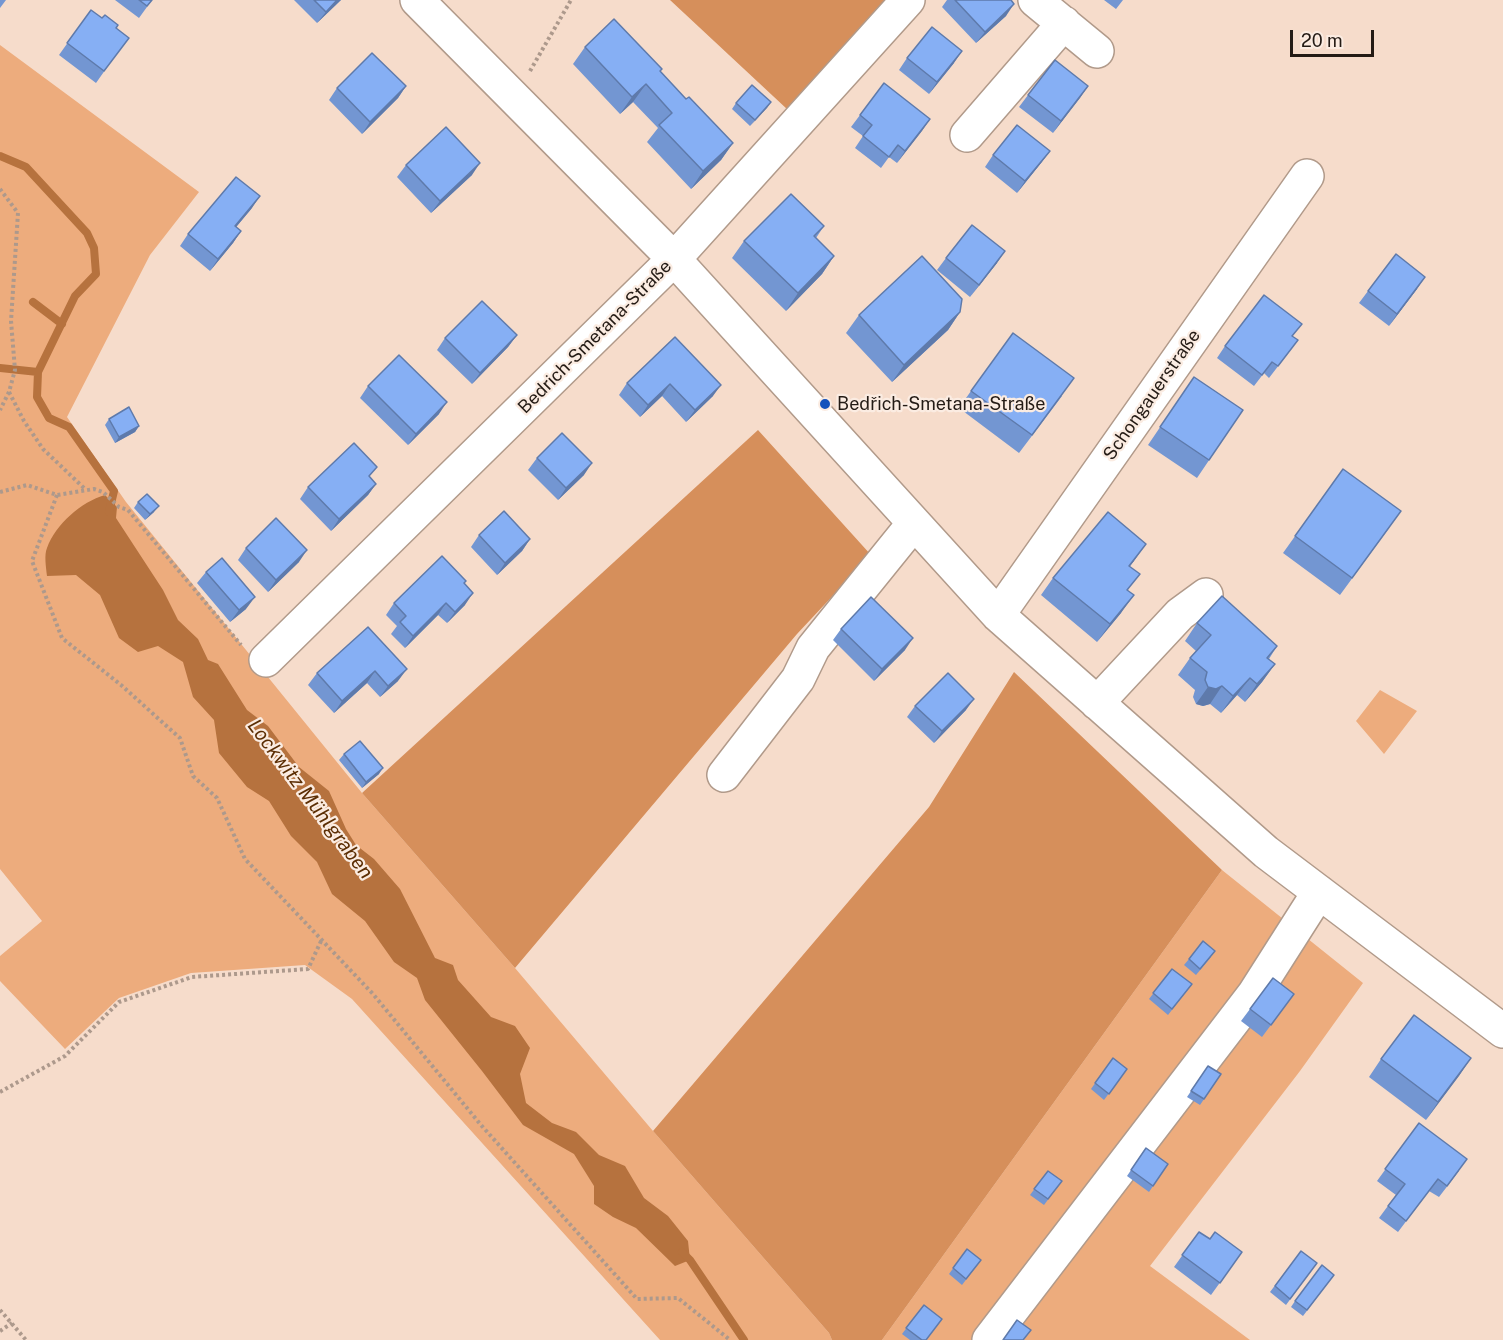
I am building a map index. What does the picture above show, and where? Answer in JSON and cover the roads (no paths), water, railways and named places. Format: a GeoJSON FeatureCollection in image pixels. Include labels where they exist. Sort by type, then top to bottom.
{"type":"FeatureCollection","features":[{"type":"Feature","properties":{"kind":"street"},"geometry":{"type":"LineString","coordinates":[[417,0],[674,259],[998,615],[1266,852],[1503,1031]]}},
{"type":"Feature","properties":{"kind":"street","name":"Bedrich-Smetana-Straße"},"geometry":{"type":"LineString","coordinates":[[266,660],[674,259],[908,0]]}},
{"type":"Feature","properties":{"kind":"street"},"geometry":{"type":"LineString","coordinates":[[1035,0],[1097,51]]}},
{"type":"Feature","properties":{"kind":"street"},"geometry":{"type":"LineString","coordinates":[[967,135],[1064,24]]}},
{"type":"Feature","properties":{"kind":"street","name":"Schongauerstraße"},"geometry":{"type":"LineString","coordinates":[[998,615],[1307,176]]}},
{"type":"Feature","properties":{"kind":"street"},"geometry":{"type":"LineString","coordinates":[[724,775],[798,679],[813,648],[914,523]]}},
{"type":"Feature","properties":{"kind":"street"},"geometry":{"type":"LineString","coordinates":[[1097,703],[1180,614],[1206,595]]}},
{"type":"Feature","properties":{"kind":"street"},"geometry":{"type":"LineString","coordinates":[[989,1340],[1254,993],[1319,892]]}},
{"type":"Feature","properties":{"kind":"water"},"geometry":{"type":"Polygon","coordinates":[[[105,495],[117,507],[116,518],[163,590],[178,620],[198,639],[208,660],[218,664],[247,710],[268,726],[299,767],[329,791],[356,845],[374,859],[400,889],[435,958],[453,965],[458,980],[491,1017],[515,1026],[530,1048],[520,1074],[526,1103],[552,1123],[576,1132],[599,1155],[625,1166],[644,1198],[668,1216],[688,1241],[690,1260],[675,1266],[636,1228],[613,1217],[594,1204],[594,1186],[574,1154],[523,1125],[425,1000],[417,978],[394,962],[365,921],[332,894],[317,862],[291,836],[269,801],[247,787],[219,753],[214,720],[193,697],[183,662],[158,646],[138,652],[119,638],[100,595],[76,575],[47,576],[46,551],[56,531],[78,509],[105,495]]]}},
{"type":"Feature","properties":{"kind":"waterway","name":"Lockwitz Mühlgraben"},"geometry":{"type":"LineString","coordinates":[[0,156],[26,167],[87,233],[94,248],[96,274],[75,296],[38,372],[37,397],[49,418],[69,427],[114,491],[109,512]]}},
{"type":"Feature","properties":{"kind":"waterway"},"geometry":{"type":"LineString","coordinates":[[33,302],[62,324]]}},
{"type":"Feature","properties":{"kind":"waterway"},"geometry":{"type":"LineString","coordinates":[[0,368],[38,372]]}},
{"type":"Feature","properties":{"kind":"waterway","name":"Lockwitz Mühlgraben"},"geometry":{"type":"LineString","coordinates":[[682,1252],[690,1260],[744,1340]]}},
{"type":"Feature","properties":{"kind":"place","name":"Bedřich-Smetana-Straße"},"geometry":{"type":"Point","coordinates":[825,404]}}]}
